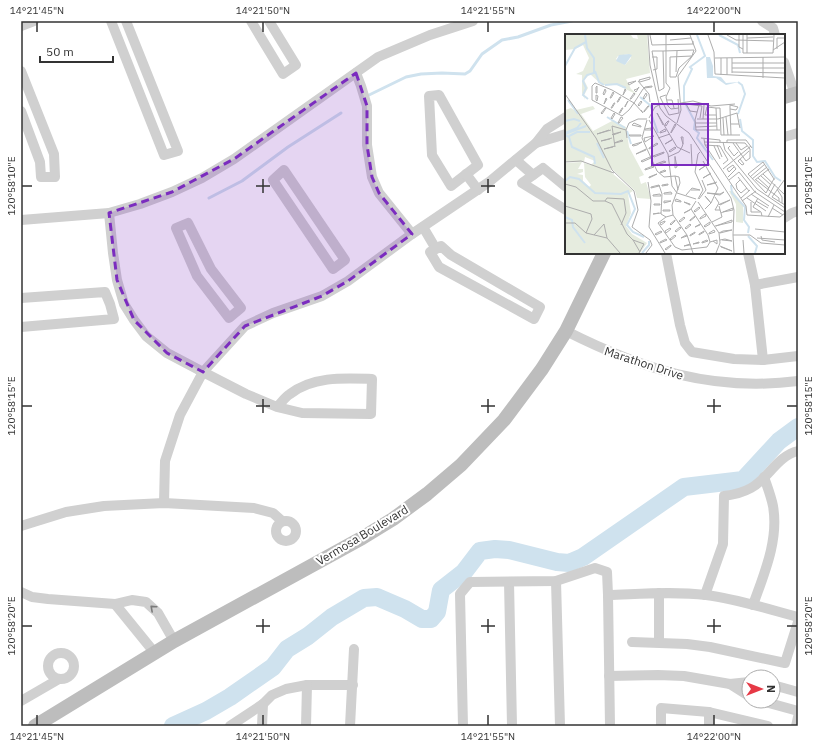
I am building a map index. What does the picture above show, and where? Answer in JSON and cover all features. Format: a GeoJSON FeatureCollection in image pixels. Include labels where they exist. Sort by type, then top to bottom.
{"type":"FeatureCollection","features":[{"type":"Feature","properties":{"kind":"main road","name":"Vermosa Boulevard"},"geometry":{"type":"LineString","coordinates":[[35,726],[154,652],[362,538],[393,519],[427,494],[460,465],[504,420],[542,369],[566,332],[604,254]]}},
{"type":"Feature","properties":{"kind":"street"},"geometry":{"type":"LineString","coordinates":[[21,26],[34,21]]}},
{"type":"Feature","properties":{"kind":"street"},"geometry":{"type":"LineString","coordinates":[[111,21],[164,155],[178,151],[126,21]]}},
{"type":"Feature","properties":{"kind":"street"},"geometry":{"type":"LineString","coordinates":[[251,21],[283,74],[296,65],[269,21]]}},
{"type":"Feature","properties":{"kind":"street"},"geometry":{"type":"LineString","coordinates":[[21,220],[109,212],[140,204],[172,192],[202,178],[234,159],[378,57],[430,36],[473,21]]}},
{"type":"Feature","properties":{"kind":"street"},"geometry":{"type":"LineString","coordinates":[[762,21],[773,28],[775,34]]}},
{"type":"Feature","properties":{"kind":"street"},"geometry":{"type":"LineString","coordinates":[[785,66],[792,95]]}},
{"type":"Feature","properties":{"kind":"street"},"geometry":{"type":"LineString","coordinates":[[21,71],[54,154],[55,177],[41,177],[40,162],[21,111]]}},
{"type":"Feature","properties":{"kind":"street"},"geometry":{"type":"LineString","coordinates":[[356,72],[367,106],[367,145],[372,177],[379,193],[412,234]]}},
{"type":"Feature","properties":{"kind":"street"},"geometry":{"type":"LineString","coordinates":[[439,95],[478,164],[466,174],[451,186],[432,155],[429,96],[439,95]]}},
{"type":"Feature","properties":{"kind":"street"},"geometry":{"type":"LineString","coordinates":[[164,503],[165,461],[180,415],[202,372],[245,326],[273,313],[322,296],[348,281],[412,234],[478,190],[536,143],[547,129],[565,118]]}},
{"type":"Feature","properties":{"kind":"street"},"geometry":{"type":"LineString","coordinates":[[785,137],[798,133]]}},
{"type":"Feature","properties":{"kind":"street"},"geometry":{"type":"LineString","coordinates":[[536,143],[565,134]]}},
{"type":"Feature","properties":{"kind":"street"},"geometry":{"type":"LineString","coordinates":[[516,160],[534,175]]}},
{"type":"Feature","properties":{"kind":"street"},"geometry":{"type":"LineString","coordinates":[[565,186],[543,168],[522,183],[565,209]]}},
{"type":"Feature","properties":{"kind":"street"},"geometry":{"type":"LineString","coordinates":[[284,170],[344,260],[339,265],[333,269],[273,180],[284,170]]}},
{"type":"Feature","properties":{"kind":"street"},"geometry":{"type":"LineString","coordinates":[[466,174],[478,190]]}},
{"type":"Feature","properties":{"kind":"street"},"geometry":{"type":"LineString","coordinates":[[785,218],[798,211]]}},
{"type":"Feature","properties":{"kind":"street"},"geometry":{"type":"LineString","coordinates":[[109,212],[117,280],[124,304],[146,336],[167,352],[202,372],[246,394],[277,407],[302,413],[371,414],[372,379],[338,378],[308,383],[290,394],[277,407]]}},
{"type":"Feature","properties":{"kind":"street"},"geometry":{"type":"LineString","coordinates":[[188,223],[211,269],[241,308],[234,314],[229,318],[197,276],[176,228],[188,223]]}},
{"type":"Feature","properties":{"kind":"street"},"geometry":{"type":"LineString","coordinates":[[423,227],[436,249]]}},
{"type":"Feature","properties":{"kind":"street"},"geometry":{"type":"LineString","coordinates":[[441,246],[451,255],[540,307],[534,319],[439,267],[430,252],[436,249],[441,246]]}},
{"type":"Feature","properties":{"kind":"street"},"geometry":{"type":"LineString","coordinates":[[666,254],[680,325],[685,342],[692,352],[734,359],[763,360],[798,356]]}},
{"type":"Feature","properties":{"kind":"street"},"geometry":{"type":"LineString","coordinates":[[748,254],[755,285],[763,360]]}},
{"type":"Feature","properties":{"kind":"street"},"geometry":{"type":"LineString","coordinates":[[339,265],[348,281]]}},
{"type":"Feature","properties":{"kind":"street"},"geometry":{"type":"LineString","coordinates":[[755,285],[798,277]]}},
{"type":"Feature","properties":{"kind":"street"},"geometry":{"type":"LineString","coordinates":[[21,298],[105,292],[114,319],[21,327]]}},
{"type":"Feature","properties":{"kind":"street"},"geometry":{"type":"LineString","coordinates":[[110,304],[124,304]]}},
{"type":"Feature","properties":{"kind":"street"},"geometry":{"type":"LineString","coordinates":[[234,314],[245,326]]}},
{"type":"Feature","properties":{"kind":"street","name":"Marathon Drive"},"geometry":{"type":"LineString","coordinates":[[566,332],[601,349],[643,365],[692,378],[739,384],[798,381]]}},
{"type":"Feature","properties":{"kind":"street"},"geometry":{"type":"LineString","coordinates":[[704,595],[723,544],[724,496],[735,495],[752,487],[783,458],[798,451]]}},
{"type":"Feature","properties":{"kind":"street"},"geometry":{"type":"LineString","coordinates":[[753,605],[772,547],[774,526],[773,506],[764,476]]}},
{"type":"Feature","properties":{"kind":"street"},"geometry":{"type":"LineString","coordinates":[[21,526],[66,512],[104,506],[164,503],[254,508],[273,513],[282,521]]}},
{"type":"Feature","properties":{"kind":"street"},"geometry":{"type":"LineString","coordinates":[[463,726],[460,594],[470,582],[556,581],[595,568],[607,572],[610,726]]}},
{"type":"Feature","properties":{"kind":"street"},"geometry":{"type":"LineString","coordinates":[[556,581],[560,726]]}},
{"type":"Feature","properties":{"kind":"street"},"geometry":{"type":"LineString","coordinates":[[509,582],[512,726]]}},
{"type":"Feature","properties":{"kind":"street"},"geometry":{"type":"LineString","coordinates":[[21,592],[32,597],[115,604],[132,600],[146,602],[158,613],[174,641]]}},
{"type":"Feature","properties":{"kind":"street"},"geometry":{"type":"LineString","coordinates":[[659,593],[659,642]]}},
{"type":"Feature","properties":{"kind":"street"},"geometry":{"type":"LineString","coordinates":[[608,595],[659,593],[704,595],[753,605],[798,617]]}},
{"type":"Feature","properties":{"kind":"street"},"geometry":{"type":"LineString","coordinates":[[115,604],[154,652]]}},
{"type":"Feature","properties":{"kind":"street"},"geometry":{"type":"LineString","coordinates":[[632,642],[659,642],[710,647],[785,663],[798,622]]}},
{"type":"Feature","properties":{"kind":"street"},"geometry":{"type":"LineString","coordinates":[[350,726],[354,649]]}},
{"type":"Feature","properties":{"kind":"street"},"geometry":{"type":"LineString","coordinates":[[609,676],[684,676],[730,684],[741,683]]}},
{"type":"Feature","properties":{"kind":"street"},"geometry":{"type":"LineString","coordinates":[[21,701],[59,679]]}},
{"type":"Feature","properties":{"kind":"street"},"geometry":{"type":"LineString","coordinates":[[730,684],[741,691]]}},
{"type":"Feature","properties":{"kind":"street"},"geometry":{"type":"LineString","coordinates":[[230,726],[263,704],[272,695],[286,689],[307,685],[353,685]]}},
{"type":"Feature","properties":{"kind":"street"},"geometry":{"type":"LineString","coordinates":[[306,726],[307,685]]}},
{"type":"Feature","properties":{"kind":"street"},"geometry":{"type":"LineString","coordinates":[[781,687],[798,692]]}},
{"type":"Feature","properties":{"kind":"street"},"geometry":{"type":"LineString","coordinates":[[262,726],[263,704]]}},
{"type":"Feature","properties":{"kind":"street"},"geometry":{"type":"LineString","coordinates":[[781,706],[798,711]]}},
{"type":"Feature","properties":{"kind":"street"},"geometry":{"type":"LineString","coordinates":[[661,726],[661,708],[709,712],[768,726]]}},
{"type":"Feature","properties":{"kind":"street"},"geometry":{"type":"LineString","coordinates":[[709,712],[709,726]]}},
{"type":"Feature","properties":{"kind":"street"},"geometry":{"type":"LineString","coordinates":[[796,726],[798,717]]}},
{"type":"Feature","properties":{"kind":"highlighted area"},"geometry":{"type":"Polygon","coordinates":[[[356,73],[367,106],[367,145],[372,177],[379,193],[412,234],[348,281],[322,296],[245,326],[203,372],[167,353],[134,320],[117,280],[109,213],[172,192],[234,159],[356,73]]]}},
{"type":"Feature","properties":{"kind":"waterway"},"geometry":{"type":"LineString","coordinates":[[367,96],[406,77],[421,74],[465,74],[470,71],[482,54],[502,40],[518,37],[551,25],[572,21]]}},
{"type":"Feature","properties":{"kind":"waterway"},"geometry":{"type":"LineString","coordinates":[[209,198],[242,181],[288,147],[341,113]]}},
{"type":"Feature","properties":{"kind":"waterway"},"geometry":{"type":"LineString","coordinates":[[173,726],[206,711],[230,697],[273,667],[287,649],[308,636],[332,617],[364,598],[377,597],[405,609],[422,619],[431,619],[437,612],[441,590],[464,572],[480,551],[495,549],[509,550],[557,562],[569,563],[583,557],[684,487],[743,480],[779,441],[798,427]]}}]}
